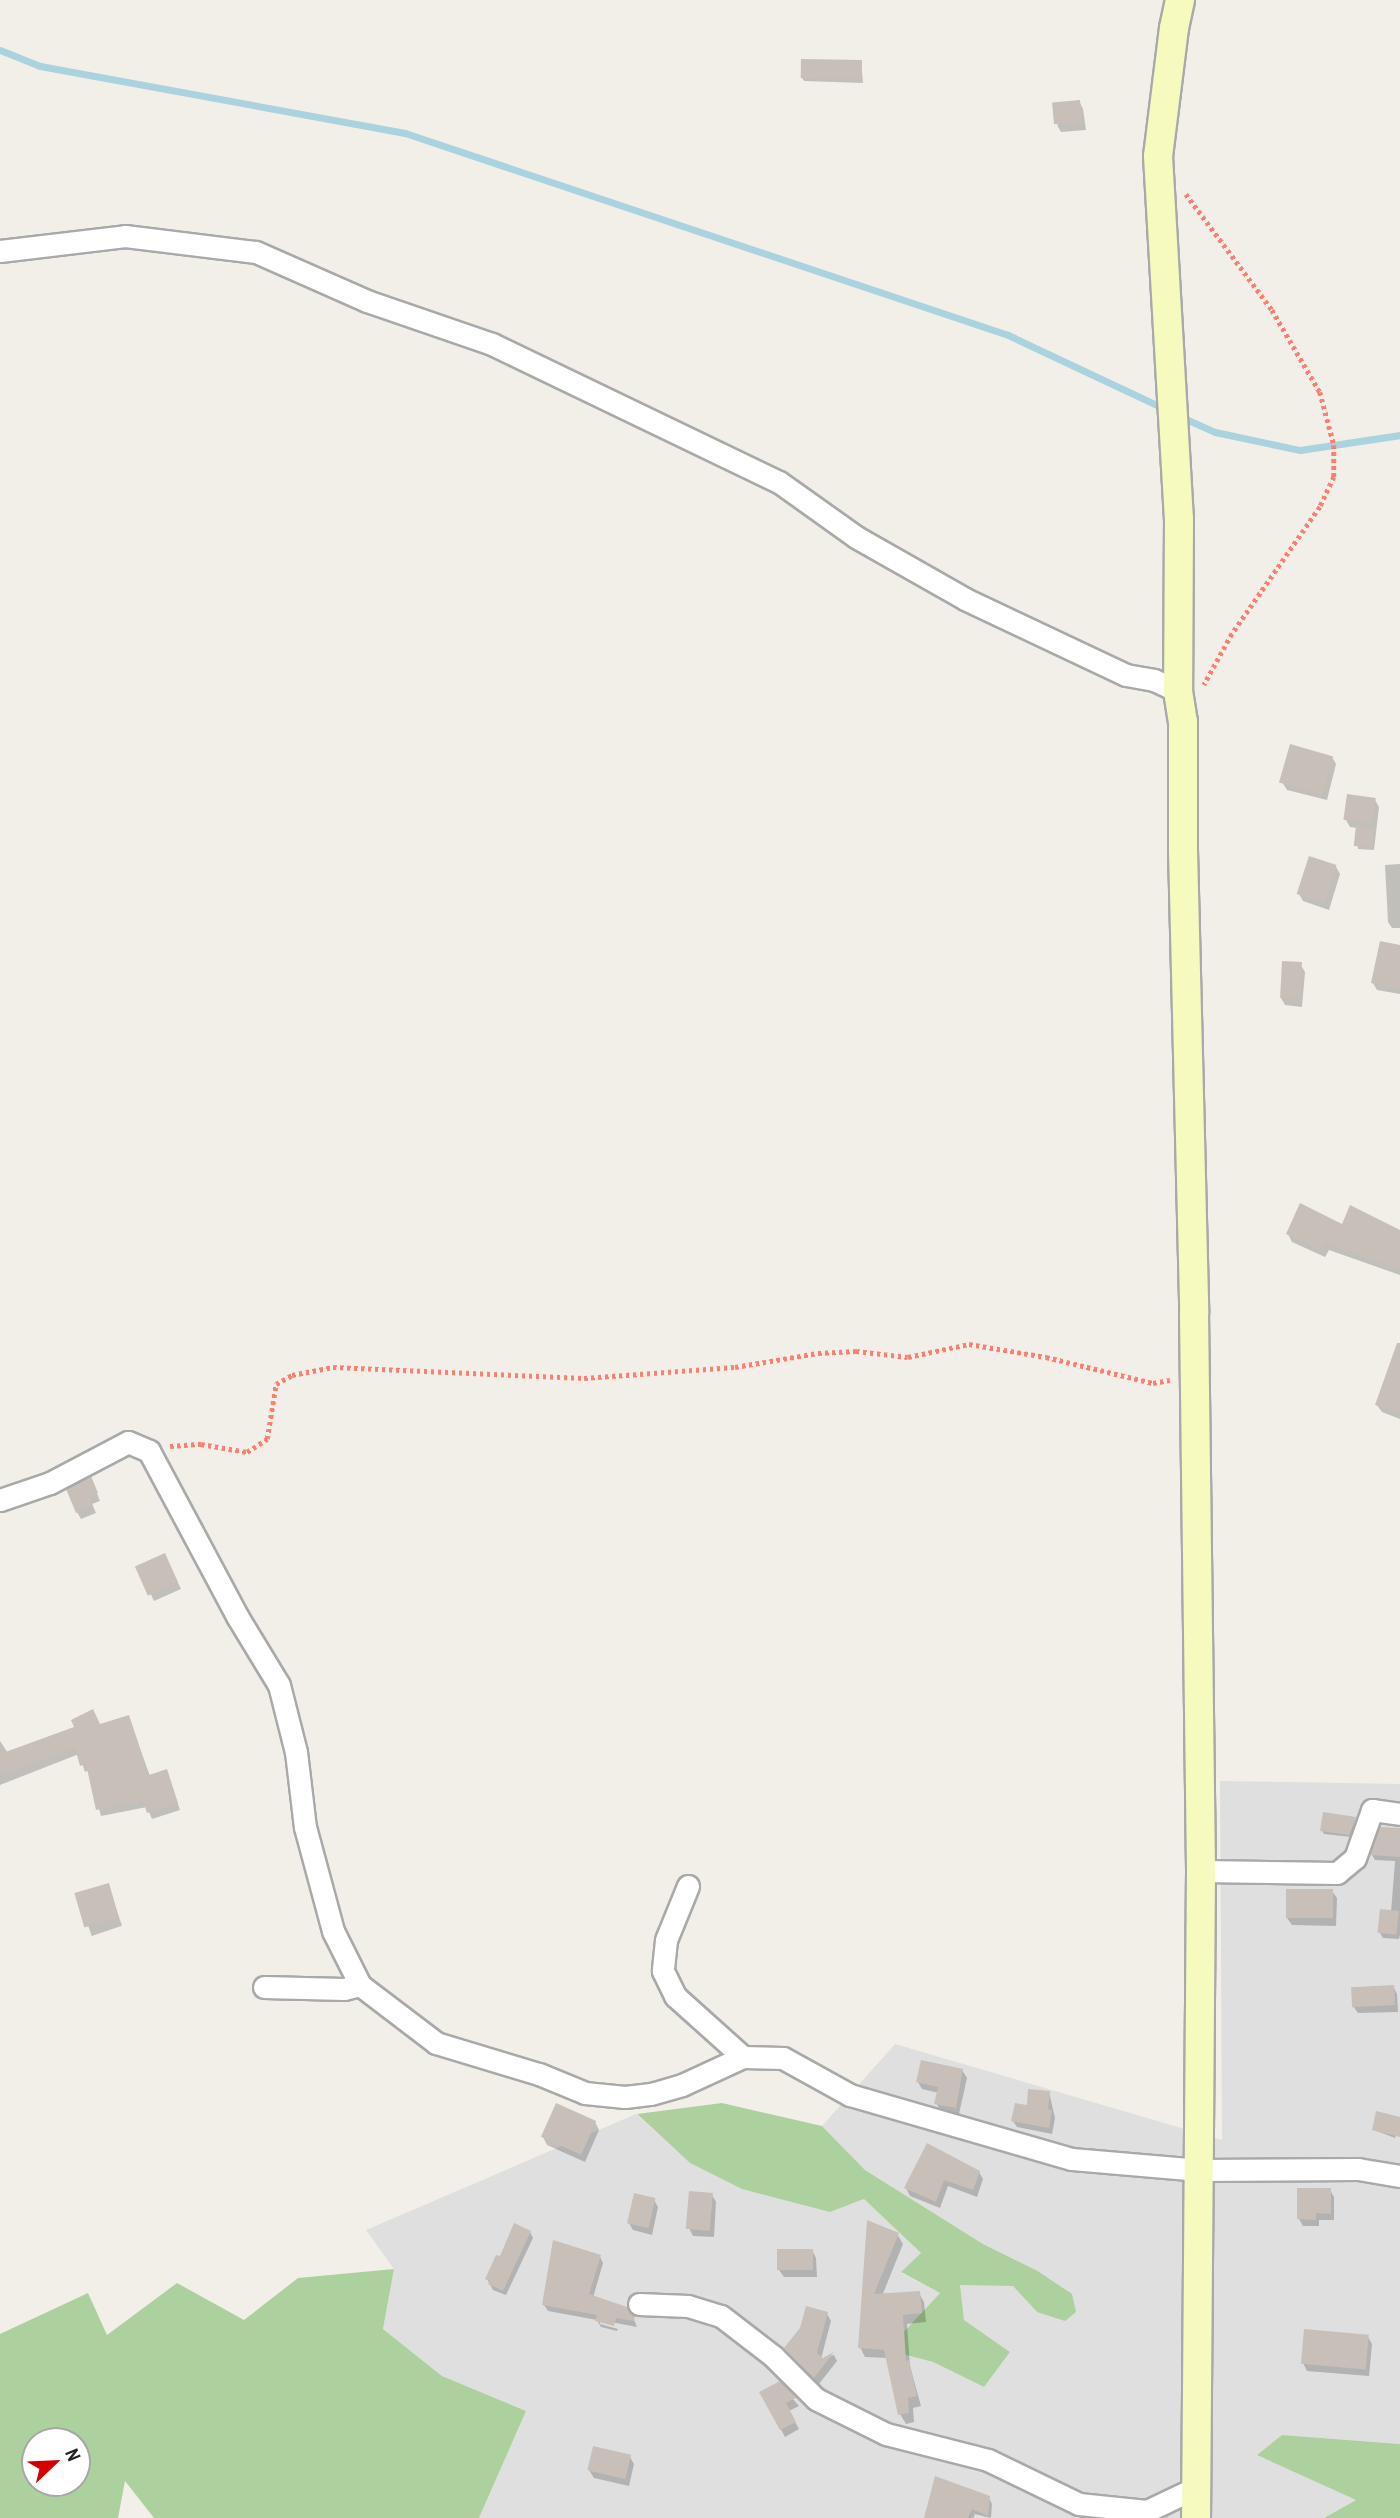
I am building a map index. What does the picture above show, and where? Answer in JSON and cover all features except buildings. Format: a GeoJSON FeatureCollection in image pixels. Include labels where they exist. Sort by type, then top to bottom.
{"type":"FeatureCollection","features":[{"type":"Feature","properties":{"kind":"main road"},"geometry":{"type":"LineString","coordinates":[[1180,0],[1158,156],[1179,519],[1178,691],[1183,722],[1183,850],[1195,1375],[1201,1871],[1196,2518]]}},
{"type":"Feature","properties":{"kind":"street"},"geometry":{"type":"LineString","coordinates":[[0,251],[125,236],[256,252],[368,301],[492,344],[779,482],[856,537],[965,599],[1126,675],[1154,680],[1178,691]]}},
{"type":"Feature","properties":{"kind":"street"},"geometry":{"type":"LineString","coordinates":[[0,1500],[50,1483],[128,1442],[149,1451],[237,1616],[279,1685],[296,1752],[306,1827],[329,1918],[360,1985],[436,2043],[540,2074],[585,2093],[625,2096],[652,2094],[682,2085],[743,2056],[783,2059],[850,2095],[1072,2160],[1200,2170],[1358,2169],[1400,2176]]}},
{"type":"Feature","properties":{"kind":"street"},"geometry":{"type":"LineString","coordinates":[[1201,1871],[1337,1873],[1355,1858],[1372,1810],[1400,1814]]}},
{"type":"Feature","properties":{"kind":"street"},"geometry":{"type":"LineString","coordinates":[[688,1886],[666,1940],[663,1970],[675,1996],[743,2056]]}},
{"type":"Feature","properties":{"kind":"street"},"geometry":{"type":"LineString","coordinates":[[264,1987],[344,1989],[360,1985]]}},
{"type":"Feature","properties":{"kind":"street"},"geometry":{"type":"LineString","coordinates":[[639,2304],[688,2306],[721,2316],[773,2356],[816,2399],[886,2434],[988,2460],[1079,2504],[1147,2511],[1195,2488]]}},
{"type":"Feature","properties":{"kind":"path"},"geometry":{"type":"LineString","coordinates":[[1182,189],[1272,310],[1320,393],[1334,445],[1334,477],[1320,507],[1232,634],[1183,722]]}},
{"type":"Feature","properties":{"kind":"path"},"geometry":{"type":"LineString","coordinates":[[149,1451],[153,1447],[201,1444],[247,1452],[267,1440],[276,1384],[292,1375],[332,1367],[584,1378],[735,1367],[818,1353],[856,1350],[908,1357],[969,1344],[1046,1357],[1153,1383],[1195,1375]]}},
{"type":"Feature","properties":{"kind":"shaded area"},"geometry":{"type":"Polygon","coordinates":[[[1220,1781],[1400,1784],[1400,2444],[1282,2435],[1258,2455],[1356,2500],[1324,2518],[479,2518],[526,2411],[442,2376],[383,2329],[394,2269],[366,2230],[636,2114],[690,2163],[830,2212],[864,2199],[921,2253],[901,2273],[940,2293],[887,2350],[933,2362],[984,2387],[1010,2352],[964,2320],[959,2284],[1013,2286],[1037,2312],[1036,2270],[983,2244],[865,2170],[822,2126],[895,2044],[1222,2140],[1220,1781]]]}},
{"type":"Feature","properties":{"kind":"green space"},"geometry":{"type":"Polygon","coordinates":[[[722,2103],[822,2126],[865,2170],[983,2244],[1036,2270],[1072,2294],[1076,2312],[1065,2321],[1037,2312],[1013,2286],[960,2285],[964,2320],[1010,2352],[984,2387],[933,2362],[887,2350],[940,2293],[901,2272],[921,2253],[864,2199],[830,2212],[742,2189],[690,2163],[637,2114],[722,2103]]]}},
{"type":"Feature","properties":{"kind":"green space"},"geometry":{"type":"Polygon","coordinates":[[[394,2269],[383,2329],[442,2376],[526,2411],[479,2518],[154,2518],[125,2481],[118,2518],[0,2518],[0,2334],[88,2293],[107,2335],[177,2283],[244,2320],[298,2278],[394,2269]]]}},
{"type":"Feature","properties":{"kind":"green space"},"geometry":{"type":"Polygon","coordinates":[[[1282,2435],[1400,2444],[1400,2518],[1324,2518],[1356,2500],[1257,2455],[1282,2435]]]}},
{"type":"Feature","properties":{"kind":"waterway"},"geometry":{"type":"LineString","coordinates":[[0,50],[40,66],[405,133],[1008,335],[1165,409]]}},
{"type":"Feature","properties":{"kind":"waterway"},"geometry":{"type":"LineString","coordinates":[[1179,416],[1215,432],[1300,450],[1400,435]]}}]}
